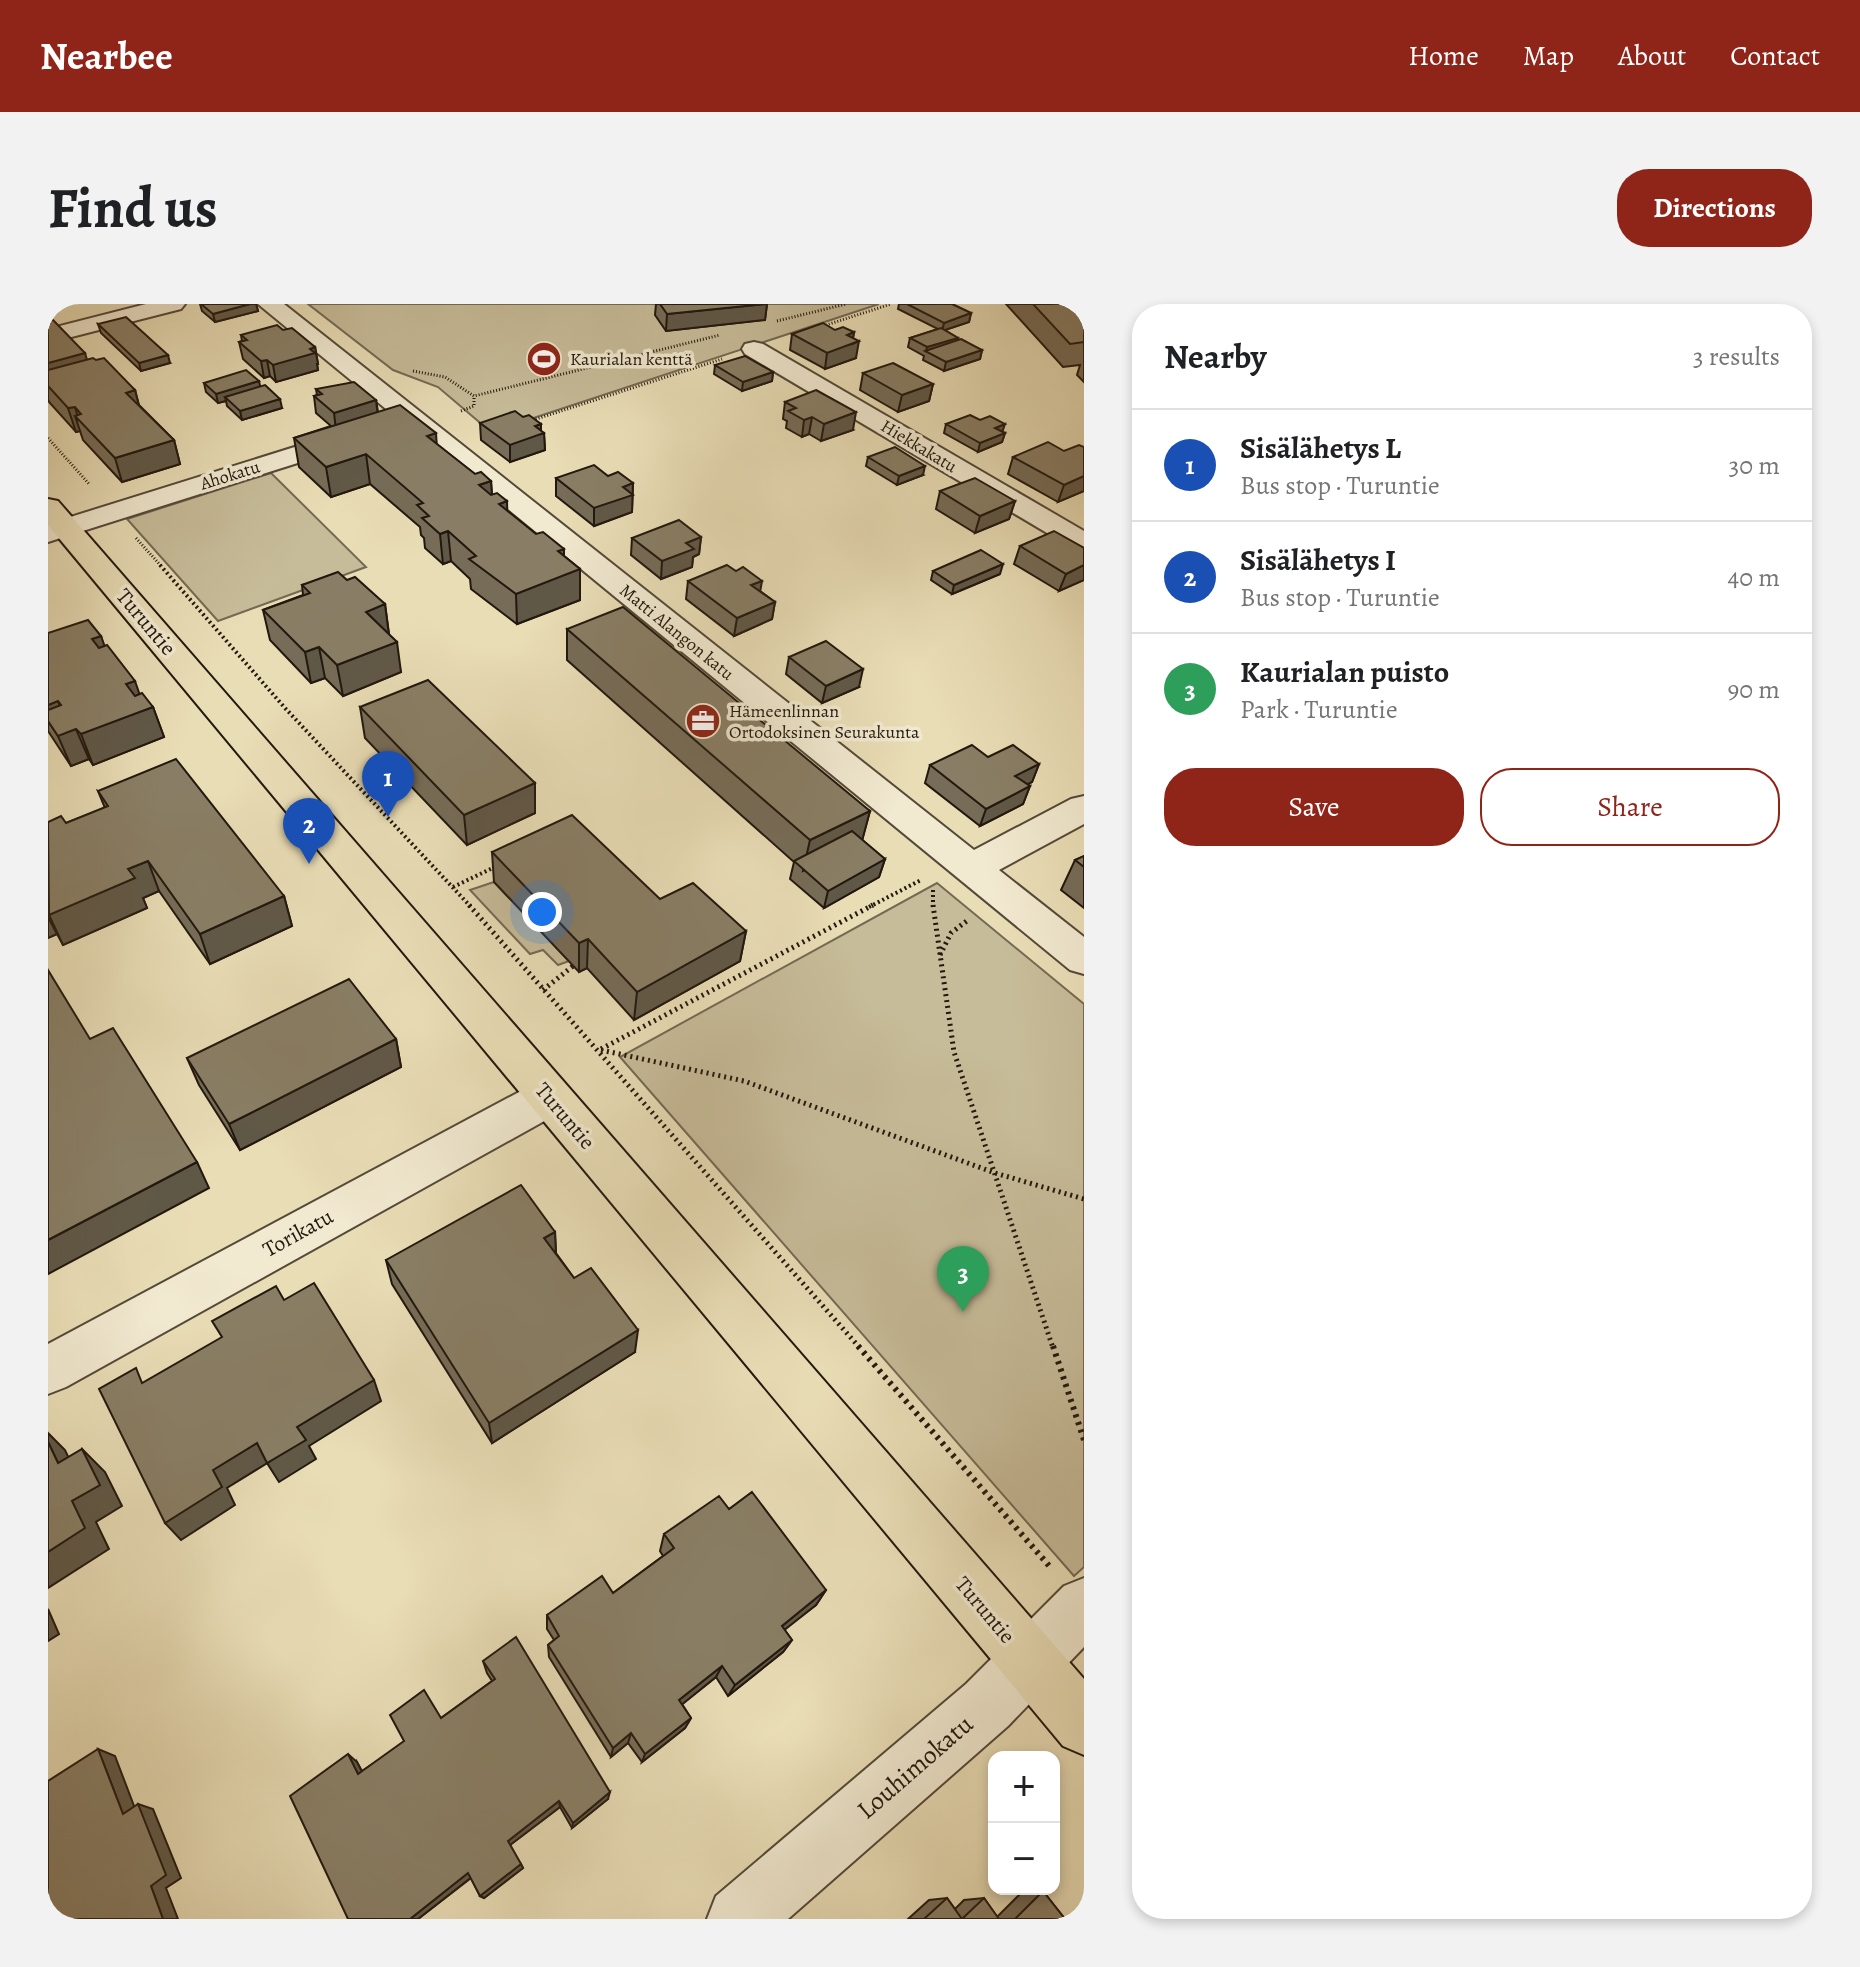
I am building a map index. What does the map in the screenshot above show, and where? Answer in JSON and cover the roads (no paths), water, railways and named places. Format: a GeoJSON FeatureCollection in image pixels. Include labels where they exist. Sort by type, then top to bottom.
{"type":"FeatureCollection","features":[{"type":"Feature","properties":{"kind":"main road","name":"Turuntie"},"geometry":{"type":"LineString","coordinates":[[54,522],[1084,1725]]}},
{"type":"Feature","properties":{"kind":"street"},"geometry":{"type":"LineString","coordinates":[[48,336],[173,304]]}},
{"type":"Feature","properties":{"kind":"street","name":"Matti Alangon katu"},"geometry":{"type":"LineString","coordinates":[[270,304],[956,866],[1084,959]]}},
{"type":"Feature","properties":{"kind":"street","name":"Hiekkakatu"},"geometry":{"type":"LineString","coordinates":[[754,349],[1084,543]]}},
{"type":"Feature","properties":{"kind":"street","name":"Ahokatu"},"geometry":{"type":"LineString","coordinates":[[54,522],[113,511],[412,419]]}},
{"type":"Feature","properties":{"kind":"street"},"geometry":{"type":"LineString","coordinates":[[956,866],[1084,808]]}},
{"type":"Feature","properties":{"kind":"street","name":"Torikatu"},"geometry":{"type":"LineString","coordinates":[[48,1370],[549,1097]]}},
{"type":"Feature","properties":{"kind":"street","name":"Louhimokatu"},"geometry":{"type":"LineString","coordinates":[[739,1919],[987,1705],[1084,1606]]}},
{"type":"Feature","properties":{"kind":"place","name":"Kaurialan kenttä"},"geometry":{"type":"Point","coordinates":[544,359]}},
{"type":"Feature","properties":{"kind":"place","name":"Hämeenlinnan Ortodoksinen Seurakunta"},"geometry":{"type":"Point","coordinates":[703,721]}},
{"type":"Feature","properties":{"kind":"place","name":"Sisälähetys L"},"geometry":{"type":"Point","coordinates":[388,817]}},
{"type":"Feature","properties":{"kind":"place","name":"Sisälähetys I"},"geometry":{"type":"Point","coordinates":[309,864]}},
{"type":"Feature","properties":{"kind":"place","name":"Kaurialan puisto"},"geometry":{"type":"Point","coordinates":[963,1312]}}]}
